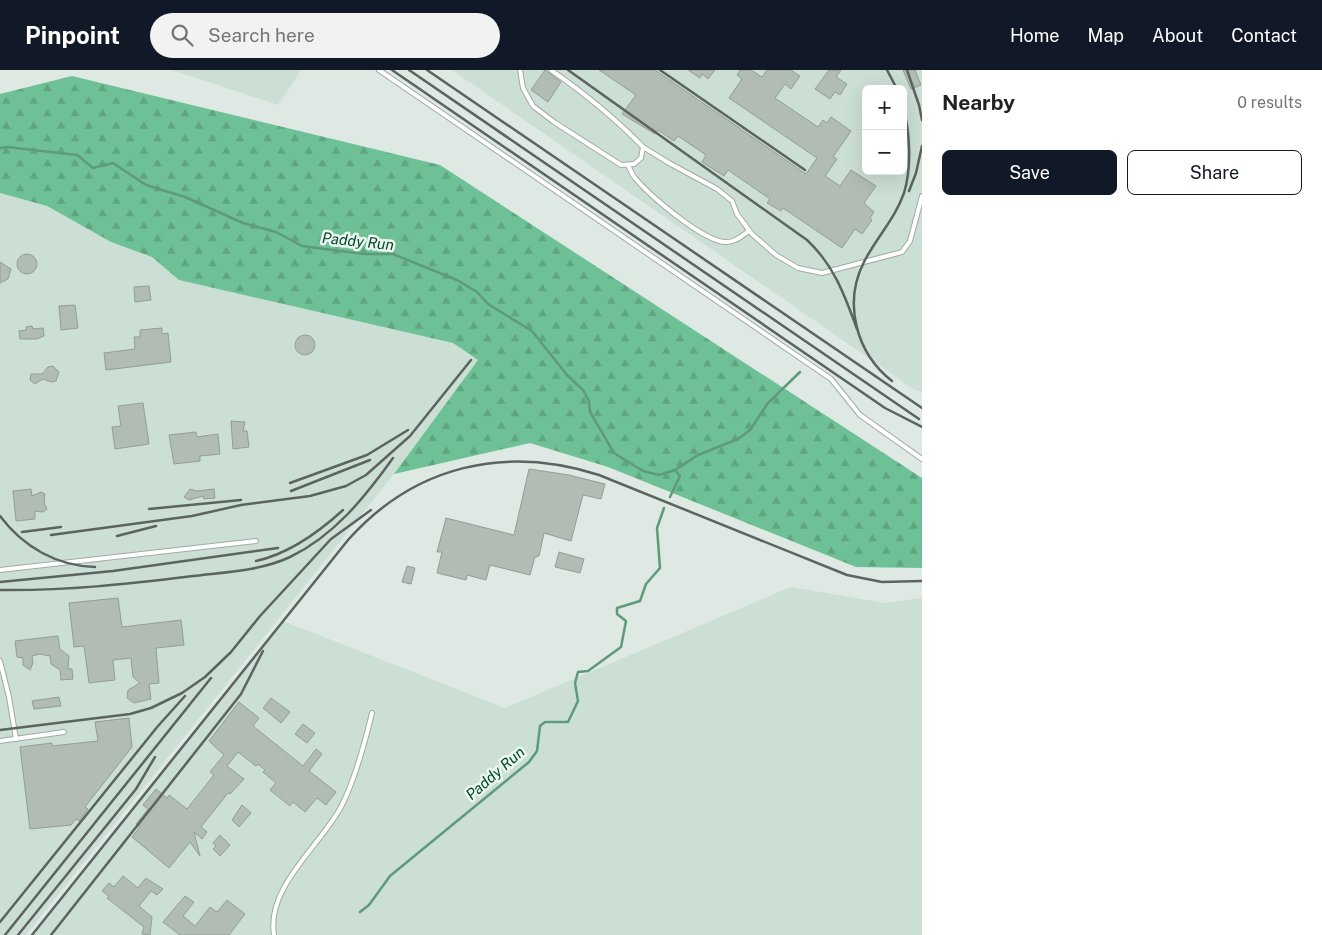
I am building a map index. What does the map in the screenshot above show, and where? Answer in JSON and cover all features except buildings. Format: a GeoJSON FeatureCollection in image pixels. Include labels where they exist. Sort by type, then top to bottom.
{"type":"FeatureCollection","features":[{"type":"Feature","properties":{"kind":"lane"},"geometry":{"type":"LineString","coordinates":[[379,70],[831,379],[860,415],[922,459]]}},
{"type":"Feature","properties":{"kind":"lane"},"geometry":{"type":"LineString","coordinates":[[520,70],[523,88],[533,106],[554,122],[621,165],[634,164],[641,158],[643,146]]}},
{"type":"Feature","properties":{"kind":"lane"},"geometry":{"type":"LineString","coordinates":[[551,70],[584,93],[643,146],[669,163],[718,189],[732,201],[736,214],[749,231],[776,254],[798,268],[822,273],[902,252],[910,241],[922,196]]}},
{"type":"Feature","properties":{"kind":"lane"},"geometry":{"type":"LineString","coordinates":[[628,164],[634,177],[668,210],[714,239],[726,242],[738,239],[749,231]]}},
{"type":"Feature","properties":{"kind":"lane"},"geometry":{"type":"LineString","coordinates":[[0,570],[256,541]]}},
{"type":"Feature","properties":{"kind":"lane"},"geometry":{"type":"LineString","coordinates":[[0,661],[16,739]]}},
{"type":"Feature","properties":{"kind":"lane"},"geometry":{"type":"LineString","coordinates":[[0,689],[6,688]]}},
{"type":"Feature","properties":{"kind":"lane"},"geometry":{"type":"LineString","coordinates":[[274,935],[272,918],[278,900],[301,863],[340,808],[348,792],[372,713]]}},
{"type":"Feature","properties":{"kind":"lane"},"geometry":{"type":"LineString","coordinates":[[0,741],[64,732]]}},
{"type":"Feature","properties":{"kind":"shaded area"},"geometry":{"type":"Polygon","coordinates":[[[172,70],[301,70],[278,105],[172,70]]]}},
{"type":"Feature","properties":{"kind":"shaded area"},"geometry":{"type":"Polygon","coordinates":[[[452,70],[922,70],[922,392],[915,390],[452,70]]]}},
{"type":"Feature","properties":{"kind":"shaded area"},"geometry":{"type":"Polygon","coordinates":[[[0,193],[47,206],[111,242],[152,257],[179,280],[453,343],[479,360],[394,474],[26,935],[0,935],[0,193]]]}},
{"type":"Feature","properties":{"kind":"shaded area"},"geometry":{"type":"Polygon","coordinates":[[[791,587],[884,603],[922,598],[922,935],[34,935],[283,621],[505,708],[791,587]]]}},
{"type":"Feature","properties":{"kind":"green space"},"geometry":{"type":"Polygon","coordinates":[[[72,76],[440,165],[922,478],[922,568],[856,567],[608,467],[530,443],[394,474],[478,360],[453,343],[179,280],[152,257],[111,242],[47,206],[0,193],[0,94],[72,76]]]}},
{"type":"Feature","properties":{"kind":"waterway","name":"Paddy Run"},"geometry":{"type":"LineString","coordinates":[[0,148],[7,147],[77,155],[93,168],[113,163],[146,185],[185,197],[243,223],[276,232],[302,246],[364,254],[393,254],[457,280],[477,292],[488,304],[532,331],[567,375],[583,390],[589,401],[590,412],[614,453],[643,471],[659,475],[675,470],[680,476],[670,497]]}},
{"type":"Feature","properties":{"kind":"waterway"},"geometry":{"type":"LineString","coordinates":[[675,470],[698,455],[738,439],[750,430],[768,403],[800,372]]}},
{"type":"Feature","properties":{"kind":"waterway","name":"Paddy Run"},"geometry":{"type":"LineString","coordinates":[[360,912],[369,905],[390,876],[529,762],[537,751],[540,726],[545,722],[568,722],[578,701],[575,683],[578,672],[588,671],[621,647],[626,621],[617,614],[617,608],[640,601],[646,584],[660,568],[657,528],[664,508]]}},
{"type":"Feature","properties":{"kind":"railway"},"geometry":{"type":"LineString","coordinates":[[392,70],[885,408],[922,427]]}},
{"type":"Feature","properties":{"kind":"railway"},"geometry":{"type":"LineString","coordinates":[[409,70],[919,419]]}},
{"type":"Feature","properties":{"kind":"railway"},"geometry":{"type":"LineString","coordinates":[[427,70],[922,408]]}},
{"type":"Feature","properties":{"kind":"railway"},"geometry":{"type":"LineString","coordinates":[[568,70],[807,240],[832,270],[857,329]]}},
{"type":"Feature","properties":{"kind":"railway"},"geometry":{"type":"LineString","coordinates":[[660,70],[805,170]]}},
{"type":"Feature","properties":{"kind":"railway"},"geometry":{"type":"LineString","coordinates":[[887,70],[895,85]]}},
{"type":"Feature","properties":{"kind":"railway"},"geometry":{"type":"LineString","coordinates":[[907,70],[922,120]]}},
{"type":"Feature","properties":{"kind":"railway"},"geometry":{"type":"LineString","coordinates":[[892,381],[869,356],[862,342],[854,310],[854,294],[864,262],[891,220],[904,193],[909,161],[907,127]]}},
{"type":"Feature","properties":{"kind":"railway"},"geometry":{"type":"LineString","coordinates":[[909,191],[916,173],[922,146]]}},
{"type":"Feature","properties":{"kind":"railway"},"geometry":{"type":"LineString","coordinates":[[51,535],[192,516],[241,505],[310,496],[346,486],[366,475],[410,436],[471,360]]}},
{"type":"Feature","properties":{"kind":"railway"},"geometry":{"type":"LineString","coordinates":[[290,483],[367,455],[408,430]]}},
{"type":"Feature","properties":{"kind":"railway"},"geometry":{"type":"LineString","coordinates":[[0,590],[72,588],[121,584],[243,570],[279,562],[306,548],[335,527],[360,501],[393,458]]}},
{"type":"Feature","properties":{"kind":"railway"},"geometry":{"type":"LineString","coordinates":[[291,491],[370,460]]}},
{"type":"Feature","properties":{"kind":"railway"},"geometry":{"type":"LineString","coordinates":[[32,935],[348,540],[374,514],[402,494],[432,479],[463,468],[496,463],[530,462],[564,466],[599,475],[847,575],[882,582],[922,581]]}},
{"type":"Feature","properties":{"kind":"railway"},"geometry":{"type":"LineString","coordinates":[[149,509],[241,500]]}},
{"type":"Feature","properties":{"kind":"railway"},"geometry":{"type":"LineString","coordinates":[[256,561],[280,553],[303,541],[343,510]]}},
{"type":"Feature","properties":{"kind":"railway"},"geometry":{"type":"LineString","coordinates":[[0,730],[130,714],[151,708],[182,693],[205,677],[231,652],[260,616],[331,539],[371,510]]}},
{"type":"Feature","properties":{"kind":"railway"},"geometry":{"type":"LineString","coordinates":[[0,516],[19,537],[42,553],[67,563],[95,567]]}},
{"type":"Feature","properties":{"kind":"railway"},"geometry":{"type":"LineString","coordinates":[[117,536],[156,526]]}},
{"type":"Feature","properties":{"kind":"railway"},"geometry":{"type":"LineString","coordinates":[[22,532],[61,527]]}},
{"type":"Feature","properties":{"kind":"railway"},"geometry":{"type":"LineString","coordinates":[[0,582],[113,571],[278,548]]}},
{"type":"Feature","properties":{"kind":"railway"},"geometry":{"type":"LineString","coordinates":[[51,935],[241,694],[263,651]]}},
{"type":"Feature","properties":{"kind":"railway"},"geometry":{"type":"LineString","coordinates":[[5,935],[211,678]]}},
{"type":"Feature","properties":{"kind":"railway"},"geometry":{"type":"LineString","coordinates":[[0,922],[158,726],[185,696]]}},
{"type":"Feature","properties":{"kind":"railway"},"geometry":{"type":"LineString","coordinates":[[18,935],[136,789],[155,757]]}}]}
